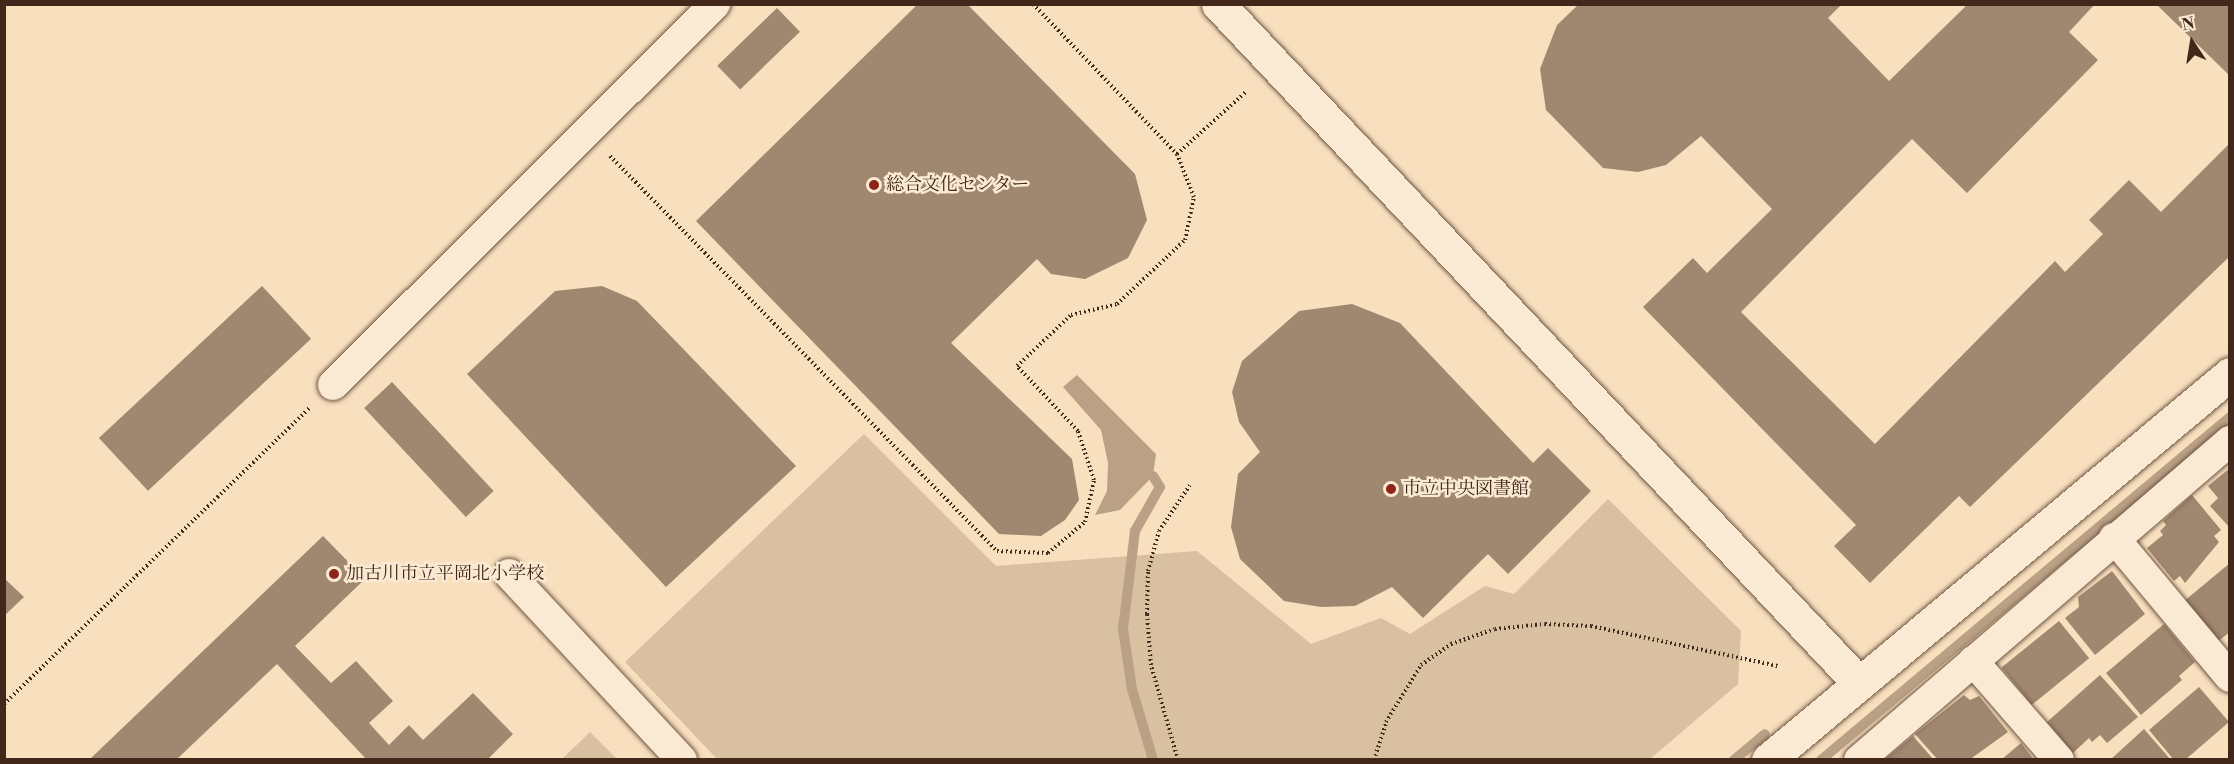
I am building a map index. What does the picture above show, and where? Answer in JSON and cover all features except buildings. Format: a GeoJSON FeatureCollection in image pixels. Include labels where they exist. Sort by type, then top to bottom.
{"type":"FeatureCollection","features":[{"type":"Feature","properties":{"kind":"street"},"geometry":{"type":"LineString","coordinates":[[333,385],[715,4]]}},
{"type":"Feature","properties":{"kind":"street"},"geometry":{"type":"LineString","coordinates":[[1218,4],[1858,683]]}},
{"type":"Feature","properties":{"kind":"street"},"geometry":{"type":"LineString","coordinates":[[1768,759],[2229,374]]}},
{"type":"Feature","properties":{"kind":"street"},"geometry":{"type":"LineString","coordinates":[[1859,759],[2229,441]]}},
{"type":"Feature","properties":{"kind":"street"},"geometry":{"type":"LineString","coordinates":[[2114,538],[2229,677]]}},
{"type":"Feature","properties":{"kind":"street"},"geometry":{"type":"LineString","coordinates":[[509,574],[682,759]]}},
{"type":"Feature","properties":{"kind":"street"},"geometry":{"type":"LineString","coordinates":[[1973,661],[2059,759]]}},
{"type":"Feature","properties":{"kind":"path"},"geometry":{"type":"LineString","coordinates":[[586,131],[997,551],[1048,553],[1085,522],[1094,480],[1078,431],[1017,366],[1071,315],[1117,304],[1185,240],[1194,196],[1177,154],[1033,4]]}},
{"type":"Feature","properties":{"kind":"path"},"geometry":{"type":"LineString","coordinates":[[1177,154],[1247,91]]}},
{"type":"Feature","properties":{"kind":"path"},"geometry":{"type":"LineString","coordinates":[[4,704],[333,385]]}},
{"type":"Feature","properties":{"kind":"path"},"geometry":{"type":"LineString","coordinates":[[1178,759],[1151,665],[1148,582],[1159,531],[1190,485]]}},
{"type":"Feature","properties":{"kind":"path"},"geometry":{"type":"LineString","coordinates":[[1374,759],[1386,722],[1421,665],[1451,644],[1495,629],[1545,624],[1591,626],[1778,666]]}},
{"type":"Feature","properties":{"kind":"shaded area"},"geometry":{"type":"Polygon","coordinates":[[[1077,375],[1156,454],[1153,476],[1120,510],[1095,515],[1107,491],[1108,463],[1101,430],[1063,387],[1077,375]]]}},
{"type":"Feature","properties":{"kind":"shaded area"},"geometry":{"type":"Polygon","coordinates":[[[864,434],[996,566],[1197,551],[1311,644],[1381,618],[1410,634],[1485,586],[1514,594],[1608,499],[1741,631],[1738,684],[1650,759],[717,759],[625,662],[864,434]]]}},
{"type":"Feature","properties":{"kind":"shaded area"},"geometry":{"type":"Polygon","coordinates":[[[590,732],[617,759],[562,759],[590,732]]]}},
{"type":"Feature","properties":{"kind":"waterway"},"geometry":{"type":"LineString","coordinates":[[1821,760],[2230,417]]}},
{"type":"Feature","properties":{"kind":"waterway"},"geometry":{"type":"LineString","coordinates":[[1153,476],[1160,487],[1135,531],[1123,629],[1132,689],[1153,760]]}},
{"type":"Feature","properties":{"kind":"waterway"},"geometry":{"type":"LineString","coordinates":[[1734,760],[1765,734]]}},
{"type":"Feature","properties":{"kind":"place","name":"総合文化センター"},"geometry":{"type":"Point","coordinates":[874,185]}},
{"type":"Feature","properties":{"kind":"place","name":"市立中央図書館"},"geometry":{"type":"Point","coordinates":[1391,489]}},
{"type":"Feature","properties":{"kind":"place","name":"加古川市立平岡北小学校"},"geometry":{"type":"Point","coordinates":[334,574]}}]}
